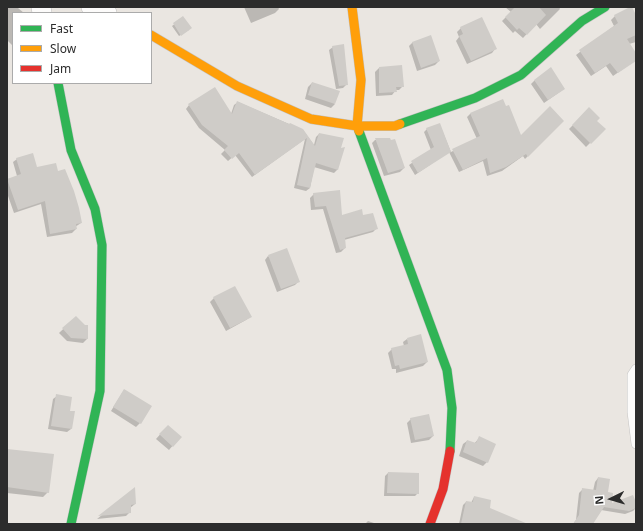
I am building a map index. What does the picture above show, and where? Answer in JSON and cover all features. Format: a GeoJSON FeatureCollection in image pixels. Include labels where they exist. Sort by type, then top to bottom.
{"type":"FeatureCollection","features":[{"type":"Feature","properties":{"kind":"street"},"geometry":{"type":"LineString","coordinates":[[91,7],[104,12]]}},
{"type":"Feature","properties":{"kind":"street"},"geometry":{"type":"LineString","coordinates":[[352,7],[361,80],[357,126],[447,370],[452,408],[452,446],[443,489],[430,524]]}},
{"type":"Feature","properties":{"kind":"street"},"geometry":{"type":"LineString","coordinates":[[152,36],[237,86],[311,119],[357,126],[395,126],[475,98],[521,75],[582,21],[605,7]]}},
{"type":"Feature","properties":{"kind":"street"},"geometry":{"type":"LineString","coordinates":[[58,84],[71,150],[95,209],[102,245],[100,391],[71,524]]}},
{"type":"Feature","properties":{"kind":"lane"},"geometry":{"type":"LineString","coordinates":[[636,368],[632,375],[632,412],[636,444]]}},
{"type":"Feature","properties":{"kind":"building"},"geometry":{"type":"Polygon","coordinates":[[[515,7],[539,7],[546,15],[527,35],[519,28],[517,30],[505,17],[515,7]]]}},
{"type":"Feature","properties":{"kind":"building"},"geometry":{"type":"Polygon","coordinates":[[[632,7],[636,15],[636,35],[627,39],[636,53],[636,61],[618,73],[610,63],[595,73],[579,50],[618,23],[614,15],[632,7]]]}},
{"type":"Feature","properties":{"kind":"building"},"geometry":{"type":"Polygon","coordinates":[[[183,16],[192,28],[181,36],[173,23],[183,16]]]}},
{"type":"Feature","properties":{"kind":"building"},"geometry":{"type":"Polygon","coordinates":[[[482,17],[497,49],[471,61],[459,36],[463,34],[460,27],[482,17]]]}},
{"type":"Feature","properties":{"kind":"building"},"geometry":{"type":"Polygon","coordinates":[[[431,35],[440,61],[421,68],[412,42],[431,35]]]}},
{"type":"Feature","properties":{"kind":"building"},"geometry":{"type":"Polygon","coordinates":[[[344,44],[348,85],[339,86],[332,46],[344,44]]]}},
{"type":"Feature","properties":{"kind":"building"},"geometry":{"type":"Polygon","coordinates":[[[402,65],[404,87],[396,87],[397,92],[379,93],[379,67],[402,65]]]}},
{"type":"Feature","properties":{"kind":"building"},"geometry":{"type":"Polygon","coordinates":[[[551,67],[565,89],[548,100],[534,80],[551,67]]]}},
{"type":"Feature","properties":{"kind":"building"},"geometry":{"type":"Polygon","coordinates":[[[312,82],[340,91],[335,104],[308,95],[312,82]]]}},
{"type":"Feature","properties":{"kind":"building"},"geometry":{"type":"Polygon","coordinates":[[[215,87],[232,114],[237,101],[303,129],[315,146],[319,133],[344,138],[341,148],[345,147],[338,170],[316,163],[310,188],[297,185],[307,138],[255,175],[239,153],[232,159],[224,150],[228,146],[202,125],[188,104],[215,87]]]}},
{"type":"Feature","properties":{"kind":"building"},"geometry":{"type":"Polygon","coordinates":[[[503,99],[506,106],[509,105],[521,135],[550,106],[564,121],[528,157],[526,154],[506,167],[490,173],[487,158],[463,170],[452,149],[480,136],[470,113],[503,99]]]}},
{"type":"Feature","properties":{"kind":"building"},"geometry":{"type":"Polygon","coordinates":[[[589,107],[600,118],[597,121],[606,129],[591,144],[572,125],[589,107]]]}},
{"type":"Feature","properties":{"kind":"building"},"geometry":{"type":"Polygon","coordinates":[[[440,123],[451,152],[418,173],[411,161],[434,147],[426,128],[440,123]]]}},
{"type":"Feature","properties":{"kind":"building"},"geometry":{"type":"Polygon","coordinates":[[[375,138],[395,139],[405,168],[388,173],[375,138]]]}},
{"type":"Feature","properties":{"kind":"building"},"geometry":{"type":"Polygon","coordinates":[[[33,153],[37,167],[56,163],[58,171],[65,169],[74,191],[82,223],[76,224],[77,229],[50,234],[45,201],[18,210],[7,179],[21,174],[16,158],[33,153]]]}},
{"type":"Feature","properties":{"kind":"building"},"geometry":{"type":"Polygon","coordinates":[[[340,190],[342,215],[362,209],[363,215],[373,213],[378,229],[345,238],[346,248],[340,250],[326,206],[315,207],[313,193],[340,190]]]}},
{"type":"Feature","properties":{"kind":"building"},"geometry":{"type":"Polygon","coordinates":[[[287,248],[300,282],[281,289],[268,255],[287,248]]]}},
{"type":"Feature","properties":{"kind":"building"},"geometry":{"type":"Polygon","coordinates":[[[235,286],[252,317],[230,328],[213,297],[235,286]]]}},
{"type":"Feature","properties":{"kind":"building"},"geometry":{"type":"Polygon","coordinates":[[[76,316],[85,325],[88,325],[88,339],[71,338],[62,328],[76,316]]]}},
{"type":"Feature","properties":{"kind":"building"},"geometry":{"type":"Polygon","coordinates":[[[421,334],[428,362],[400,369],[399,365],[395,366],[391,348],[408,344],[407,338],[421,334]]]}},
{"type":"Feature","properties":{"kind":"building"},"geometry":{"type":"Polygon","coordinates":[[[124,389],[152,406],[141,424],[113,407],[124,389]]]}},
{"type":"Feature","properties":{"kind":"building"},"geometry":{"type":"Polygon","coordinates":[[[56,394],[72,397],[70,411],[75,411],[72,429],[51,426],[56,394]]]}},
{"type":"Feature","properties":{"kind":"building"},"geometry":{"type":"Polygon","coordinates":[[[429,414],[434,436],[415,440],[410,418],[429,414]]]}},
{"type":"Feature","properties":{"kind":"building"},"geometry":{"type":"Polygon","coordinates":[[[168,425],[182,437],[173,447],[159,434],[168,425]]]}},
{"type":"Feature","properties":{"kind":"building"},"geometry":{"type":"Polygon","coordinates":[[[479,436],[496,444],[488,463],[463,452],[467,440],[476,443],[479,436]]]}},
{"type":"Feature","properties":{"kind":"building"},"geometry":{"type":"Polygon","coordinates":[[[7,449],[54,454],[49,493],[7,487],[7,449]]]}},
{"type":"Feature","properties":{"kind":"building"},"geometry":{"type":"Polygon","coordinates":[[[388,472],[419,473],[419,494],[387,493],[388,472]]]}},
{"type":"Feature","properties":{"kind":"building"},"geometry":{"type":"Polygon","coordinates":[[[598,477],[610,479],[608,492],[613,493],[612,503],[633,495],[636,502],[636,508],[629,511],[604,507],[593,524],[573,524],[579,515],[582,488],[596,490],[598,477]]]}},
{"type":"Feature","properties":{"kind":"building"},"geometry":{"type":"Polygon","coordinates":[[[135,487],[136,504],[131,505],[131,513],[98,516],[135,487]]]}},
{"type":"Feature","properties":{"kind":"building"},"geometry":{"type":"Polygon","coordinates":[[[474,496],[491,500],[490,508],[528,524],[461,524],[466,501],[473,502],[474,496]]]}},
{"type":"Feature","properties":{"kind":"traffic: fast"},"geometry":{"type":"LineString","coordinates":[[400,124],[475,98],[521,75],[582,21],[605,7]]}},
{"type":"Feature","properties":{"kind":"traffic: fast"},"geometry":{"type":"LineString","coordinates":[[58,84],[71,150],[95,209],[102,245],[100,391],[71,524]]}},
{"type":"Feature","properties":{"kind":"traffic: fast"},"geometry":{"type":"LineString","coordinates":[[359,131],[447,370],[452,408],[450,451]]}},
{"type":"Feature","properties":{"kind":"traffic: slow"},"geometry":{"type":"LineString","coordinates":[[352,7],[361,80],[357,126],[359,131]]}},
{"type":"Feature","properties":{"kind":"traffic: slow"},"geometry":{"type":"LineString","coordinates":[[152,36],[237,86],[311,119],[357,126],[395,126],[400,124]]}},
{"type":"Feature","properties":{"kind":"traffic: jam"},"geometry":{"type":"LineString","coordinates":[[430,524],[443,489],[450,451]]}}]}
